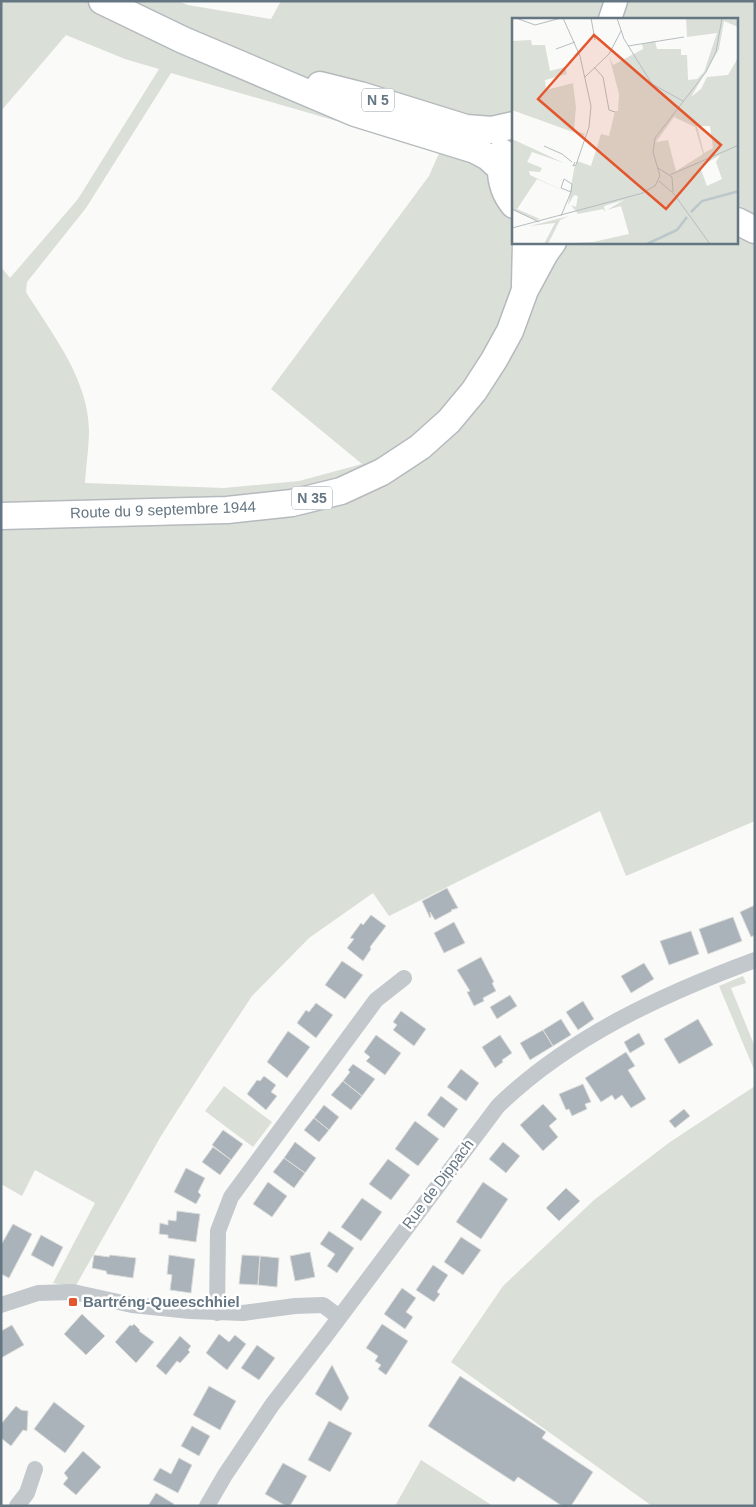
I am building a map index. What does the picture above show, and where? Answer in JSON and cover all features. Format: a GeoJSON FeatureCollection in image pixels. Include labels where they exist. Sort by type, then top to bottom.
{"type":"FeatureCollection","features":[{"type":"Feature","properties":{"kind":"main road","name":"N 5"},"geometry":{"type":"LineString","coordinates":[[102,1],[183,40],[355,113],[475,150],[488,157],[500,168]]}},
{"type":"Feature","properties":{"kind":"main road"},"geometry":{"type":"LineString","coordinates":[[610,18],[616,1]]}},
{"type":"Feature","properties":{"kind":"main road","name":"N 5"},"geometry":{"type":"LineString","coordinates":[[242,65],[360,94],[466,128],[492,130],[512,127]]}},
{"type":"Feature","properties":{"kind":"main road","name":"N 5"},"geometry":{"type":"LineString","coordinates":[[512,130],[501,152],[500,168],[502,185],[512,202]]}},
{"type":"Feature","properties":{"kind":"main road"},"geometry":{"type":"LineString","coordinates":[[738,222],[755,230]]}},
{"type":"Feature","properties":{"kind":"main road"},"geometry":{"type":"LineString","coordinates":[[738,240],[755,248]]}},
{"type":"Feature","properties":{"kind":"main road","name":"N 35"},"geometry":{"type":"LineString","coordinates":[[525,290],[526,244]]}},
{"type":"Feature","properties":{"kind":"main road","name":"N 35"},"geometry":{"type":"LineString","coordinates":[[525,290],[552,244]]}},
{"type":"Feature","properties":{"kind":"main road","name":"Route du 9 septembre 1944"},"geometry":{"type":"LineString","coordinates":[[1,516],[227,510],[292,503],[341,491],[382,472],[420,447],[449,421],[474,391],[494,360],[510,331],[525,290]]}},
{"type":"Feature","properties":{"kind":"street","name":"Rue de Dippach"},"geometry":{"type":"LineString","coordinates":[[207,1506],[224,1475],[272,1405],[478,1130],[519,1085],[573,1047],[650,1002],[755,960]]}},
{"type":"Feature","properties":{"kind":"street"},"geometry":{"type":"LineString","coordinates":[[217,1312],[218,1232],[231,1196],[376,1000],[404,978]]}},
{"type":"Feature","properties":{"kind":"street"},"geometry":{"type":"LineString","coordinates":[[1,1305],[38,1293],[73,1292],[132,1305],[217,1312],[243,1313],[295,1306],[323,1305],[339,1317]]}},
{"type":"Feature","properties":{"kind":"street"},"geometry":{"type":"LineString","coordinates":[[17,1506],[27,1493],[35,1469]]}},
{"type":"Feature","properties":{"kind":"shaded area"},"geometry":{"type":"Polygon","coordinates":[[[1,1],[178,1],[188,5],[271,19],[281,1],[755,1],[755,821],[626,876],[600,811],[389,916],[373,893],[309,938],[252,996],[161,1136],[75,1287],[53,1283],[95,1203],[35,1170],[22,1196],[1,1184],[1,267],[10,278],[78,199],[159,69],[125,59],[66,35],[1,111],[1,1]],[[171,73],[86,208],[27,282],[26,292],[67,357],[82,392],[89,430],[85,483],[224,488],[299,481],[362,464],[271,389],[429,176],[440,151],[171,73]]]}},
{"type":"Feature","properties":{"kind":"shaded area"},"geometry":{"type":"Polygon","coordinates":[[[743,976],[746,983],[731,988],[755,1047],[755,1072],[719,986],[743,976]]]}},
{"type":"Feature","properties":{"kind":"shaded area"},"geometry":{"type":"Polygon","coordinates":[[[224,1086],[272,1122],[253,1147],[205,1111],[224,1086]]]}},
{"type":"Feature","properties":{"kind":"shaded area"},"geometry":{"type":"Polygon","coordinates":[[[755,1086],[755,1506],[652,1506],[451,1362],[503,1286],[594,1200],[670,1142],[755,1086]]]}},
{"type":"Feature","properties":{"kind":"shaded area"},"geometry":{"type":"Polygon","coordinates":[[[421,1460],[493,1506],[395,1506],[421,1460]]]}},
{"type":"Feature","properties":{"kind":"building"},"geometry":{"type":"Polygon","coordinates":[[[447,888],[458,908],[435,920],[430,912],[430,918],[422,901],[447,888]]]}},
{"type":"Feature","properties":{"kind":"building"},"geometry":{"type":"Polygon","coordinates":[[[755,905],[755,935],[751,937],[740,912],[755,905]]]}},
{"type":"Feature","properties":{"kind":"building"},"geometry":{"type":"Polygon","coordinates":[[[371,915],[386,926],[370,947],[371,949],[363,961],[347,948],[354,939],[350,938],[361,923],[363,925],[371,915]]]}},
{"type":"Feature","properties":{"kind":"building"},"geometry":{"type":"Polygon","coordinates":[[[733,917],[742,941],[708,954],[699,929],[733,917]]]}},
{"type":"Feature","properties":{"kind":"building"},"geometry":{"type":"Polygon","coordinates":[[[454,922],[465,943],[444,953],[434,933],[454,922]]]}},
{"type":"Feature","properties":{"kind":"building"},"geometry":{"type":"Polygon","coordinates":[[[691,931],[699,954],[669,965],[660,941],[691,931]]]}},
{"type":"Feature","properties":{"kind":"building"},"geometry":{"type":"Polygon","coordinates":[[[481,957],[494,982],[492,983],[496,991],[483,998],[484,1001],[474,1006],[467,992],[470,991],[457,970],[481,957]]]}},
{"type":"Feature","properties":{"kind":"building"},"geometry":{"type":"Polygon","coordinates":[[[342,961],[363,975],[345,999],[325,985],[342,961]]]}},
{"type":"Feature","properties":{"kind":"building"},"geometry":{"type":"Polygon","coordinates":[[[644,963],[654,979],[631,993],[621,976],[644,963]]]}},
{"type":"Feature","properties":{"kind":"building"},"geometry":{"type":"Polygon","coordinates":[[[510,995],[517,1006],[497,1019],[490,1007],[510,995]]]}},
{"type":"Feature","properties":{"kind":"building"},"geometry":{"type":"Polygon","coordinates":[[[583,1001],[594,1019],[578,1030],[566,1012],[583,1001]]]}},
{"type":"Feature","properties":{"kind":"building"},"geometry":{"type":"Polygon","coordinates":[[[316,1003],[333,1015],[316,1038],[297,1023],[306,1010],[309,1012],[316,1003]]]}},
{"type":"Feature","properties":{"kind":"building"},"geometry":{"type":"Polygon","coordinates":[[[401,1011],[426,1029],[414,1046],[393,1030],[397,1025],[393,1022],[401,1011]]]}},
{"type":"Feature","properties":{"kind":"building"},"geometry":{"type":"Polygon","coordinates":[[[561,1019],[571,1035],[553,1046],[543,1030],[561,1019]]]}},
{"type":"Feature","properties":{"kind":"building"},"geometry":{"type":"Polygon","coordinates":[[[698,1019],[713,1045],[679,1064],[664,1039],[698,1019]]]}},
{"type":"Feature","properties":{"kind":"building"},"geometry":{"type":"Polygon","coordinates":[[[543,1030],[553,1046],[530,1060],[520,1043],[543,1030]]]}},
{"type":"Feature","properties":{"kind":"building"},"geometry":{"type":"Polygon","coordinates":[[[288,1031],[310,1047],[287,1078],[267,1062],[288,1031]]]}},
{"type":"Feature","properties":{"kind":"building"},"geometry":{"type":"Polygon","coordinates":[[[639,1033],[645,1044],[630,1053],[624,1042],[639,1033]]]}},
{"type":"Feature","properties":{"kind":"building"},"geometry":{"type":"Polygon","coordinates":[[[376,1035],[401,1053],[385,1075],[366,1061],[370,1057],[364,1052],[376,1035]]]}},
{"type":"Feature","properties":{"kind":"building"},"geometry":{"type":"Polygon","coordinates":[[[500,1035],[512,1053],[495,1068],[482,1047],[500,1035]]]}},
{"type":"Feature","properties":{"kind":"building"},"geometry":{"type":"Polygon","coordinates":[[[626,1052],[635,1066],[628,1070],[646,1099],[631,1108],[622,1095],[615,1100],[612,1095],[601,1102],[585,1078],[626,1052]]]}},
{"type":"Feature","properties":{"kind":"building"},"geometry":{"type":"Polygon","coordinates":[[[353,1064],[375,1079],[362,1096],[343,1081],[353,1064]]]}},
{"type":"Feature","properties":{"kind":"building"},"geometry":{"type":"Polygon","coordinates":[[[461,1069],[479,1083],[466,1101],[447,1087],[461,1069]]]}},
{"type":"Feature","properties":{"kind":"building"},"geometry":{"type":"Polygon","coordinates":[[[264,1076],[276,1085],[271,1092],[277,1096],[266,1110],[247,1094],[257,1080],[260,1081],[264,1076]]]}},
{"type":"Feature","properties":{"kind":"building"},"geometry":{"type":"Polygon","coordinates":[[[343,1081],[362,1096],[351,1110],[331,1095],[343,1081]]]}},
{"type":"Feature","properties":{"kind":"building"},"geometry":{"type":"Polygon","coordinates":[[[583,1084],[591,1102],[585,1104],[587,1109],[572,1116],[569,1109],[566,1110],[559,1094],[583,1084]]]}},
{"type":"Feature","properties":{"kind":"building"},"geometry":{"type":"Polygon","coordinates":[[[441,1096],[458,1109],[444,1128],[427,1115],[441,1096]]]}},
{"type":"Feature","properties":{"kind":"building"},"geometry":{"type":"Polygon","coordinates":[[[543,1104],[557,1119],[549,1126],[558,1137],[543,1151],[520,1125],[543,1104]]]}},
{"type":"Feature","properties":{"kind":"building"},"geometry":{"type":"Polygon","coordinates":[[[324,1105],[339,1117],[329,1130],[314,1118],[324,1105]]]}},
{"type":"Feature","properties":{"kind":"building"},"geometry":{"type":"Polygon","coordinates":[[[684,1109],[690,1116],[675,1128],[669,1121],[684,1109]]]}},
{"type":"Feature","properties":{"kind":"building"},"geometry":{"type":"Polygon","coordinates":[[[314,1118],[329,1130],[319,1142],[304,1130],[314,1118]]]}},
{"type":"Feature","properties":{"kind":"building"},"geometry":{"type":"Polygon","coordinates":[[[415,1121],[439,1139],[418,1166],[395,1149],[415,1121]]]}},
{"type":"Feature","properties":{"kind":"building"},"geometry":{"type":"Polygon","coordinates":[[[223,1130],[243,1144],[231,1160],[212,1145],[223,1130]]]}},
{"type":"Feature","properties":{"kind":"building"},"geometry":{"type":"Polygon","coordinates":[[[295,1142],[316,1158],[305,1173],[284,1158],[295,1142]]]}},
{"type":"Feature","properties":{"kind":"building"},"geometry":{"type":"Polygon","coordinates":[[[503,1142],[520,1156],[506,1173],[489,1159],[503,1142]]]}},
{"type":"Feature","properties":{"kind":"building"},"geometry":{"type":"Polygon","coordinates":[[[213,1147],[231,1160],[220,1175],[202,1162],[213,1147]]]}},
{"type":"Feature","properties":{"kind":"building"},"geometry":{"type":"Polygon","coordinates":[[[284,1158],[305,1173],[294,1188],[273,1172],[284,1158]]]}},
{"type":"Feature","properties":{"kind":"building"},"geometry":{"type":"Polygon","coordinates":[[[388,1159],[410,1175],[391,1200],[369,1184],[388,1159]]]}},
{"type":"Feature","properties":{"kind":"building"},"geometry":{"type":"Polygon","coordinates":[[[186,1168],[205,1178],[198,1192],[201,1195],[196,1204],[174,1192],[186,1168]]]}},
{"type":"Feature","properties":{"kind":"building"},"geometry":{"type":"Polygon","coordinates":[[[268,1182],[287,1196],[272,1217],[253,1204],[268,1182]]]}},
{"type":"Feature","properties":{"kind":"building"},"geometry":{"type":"Polygon","coordinates":[[[483,1182],[508,1199],[481,1239],[456,1222],[483,1182]]]}},
{"type":"Feature","properties":{"kind":"building"},"geometry":{"type":"Polygon","coordinates":[[[566,1188],[580,1201],[559,1221],[546,1208],[566,1188]]]}},
{"type":"Feature","properties":{"kind":"building"},"geometry":{"type":"Polygon","coordinates":[[[362,1198],[382,1212],[361,1241],[341,1227],[362,1198]]]}},
{"type":"Feature","properties":{"kind":"building"},"geometry":{"type":"Polygon","coordinates":[[[177,1211],[200,1214],[196,1242],[168,1238],[168,1235],[159,1234],[160,1223],[168,1225],[168,1220],[176,1221],[177,1211]]]}},
{"type":"Feature","properties":{"kind":"building"},"geometry":{"type":"Polygon","coordinates":[[[13,1224],[32,1234],[9,1278],[1,1274],[1,1245],[13,1224]]]}},
{"type":"Feature","properties":{"kind":"building"},"geometry":{"type":"Polygon","coordinates":[[[329,1231],[354,1248],[337,1273],[327,1266],[335,1254],[320,1244],[329,1231]]]}},
{"type":"Feature","properties":{"kind":"building"},"geometry":{"type":"Polygon","coordinates":[[[41,1235],[63,1247],[53,1267],[31,1255],[41,1235]]]}},
{"type":"Feature","properties":{"kind":"building"},"geometry":{"type":"Polygon","coordinates":[[[461,1237],[481,1250],[463,1275],[444,1262],[461,1237]]]}},
{"type":"Feature","properties":{"kind":"building"},"geometry":{"type":"Polygon","coordinates":[[[310,1252],[315,1277],[295,1281],[290,1256],[310,1252]]]}},
{"type":"Feature","properties":{"kind":"building"},"geometry":{"type":"Polygon","coordinates":[[[94,1255],[136,1258],[133,1278],[107,1274],[106,1271],[92,1268],[94,1255]]]}},
{"type":"Feature","properties":{"kind":"building"},"geometry":{"type":"Polygon","coordinates":[[[169,1255],[195,1259],[191,1293],[170,1290],[172,1275],[167,1274],[169,1255]]]}},
{"type":"Feature","properties":{"kind":"building"},"geometry":{"type":"Polygon","coordinates":[[[242,1255],[260,1256],[258,1285],[239,1284],[242,1255]]]}},
{"type":"Feature","properties":{"kind":"building"},"geometry":{"type":"Polygon","coordinates":[[[260,1256],[279,1258],[277,1287],[258,1285],[260,1256]]]}},
{"type":"Feature","properties":{"kind":"building"},"geometry":{"type":"Polygon","coordinates":[[[433,1265],[448,1275],[437,1292],[440,1294],[434,1302],[416,1290],[433,1265]]]}},
{"type":"Feature","properties":{"kind":"building"},"geometry":{"type":"Polygon","coordinates":[[[402,1288],[416,1298],[406,1312],[413,1317],[405,1329],[384,1314],[402,1288]]]}},
{"type":"Feature","properties":{"kind":"building"},"geometry":{"type":"Polygon","coordinates":[[[82,1314],[105,1336],[86,1355],[64,1334],[82,1314]]]}},
{"type":"Feature","properties":{"kind":"building"},"geometry":{"type":"Polygon","coordinates":[[[134,1324],[139,1331],[154,1342],[136,1363],[115,1342],[130,1325],[134,1324]]]}},
{"type":"Feature","properties":{"kind":"building"},"geometry":{"type":"Polygon","coordinates":[[[382,1324],[408,1341],[386,1375],[378,1369],[381,1365],[375,1361],[378,1356],[366,1348],[382,1324]]]}},
{"type":"Feature","properties":{"kind":"building"},"geometry":{"type":"Polygon","coordinates":[[[12,1325],[24,1345],[1,1358],[1,1331],[12,1325]]]}},
{"type":"Feature","properties":{"kind":"building"},"geometry":{"type":"Polygon","coordinates":[[[219,1334],[229,1342],[235,1335],[246,1344],[227,1370],[206,1353],[219,1334]]]}},
{"type":"Feature","properties":{"kind":"building"},"geometry":{"type":"Polygon","coordinates":[[[180,1336],[191,1346],[188,1350],[190,1352],[180,1363],[177,1361],[166,1375],[156,1366],[180,1336]]]}},
{"type":"Feature","properties":{"kind":"building"},"geometry":{"type":"Polygon","coordinates":[[[257,1345],[275,1358],[259,1380],[241,1368],[257,1345]]]}},
{"type":"Feature","properties":{"kind":"building"},"geometry":{"type":"Polygon","coordinates":[[[332,1365],[349,1398],[341,1411],[315,1394],[332,1365]]]}},
{"type":"Feature","properties":{"kind":"building"},"geometry":{"type":"Polygon","coordinates":[[[460,1376],[546,1432],[542,1438],[593,1472],[571,1506],[562,1506],[518,1477],[514,1482],[428,1426],[460,1376]]]}},
{"type":"Feature","properties":{"kind":"building"},"geometry":{"type":"Polygon","coordinates":[[[209,1386],[236,1401],[220,1430],[193,1415],[209,1386]]]}},
{"type":"Feature","properties":{"kind":"building"},"geometry":{"type":"Polygon","coordinates":[[[54,1402],[85,1426],[65,1453],[34,1429],[54,1402]]]}},
{"type":"Feature","properties":{"kind":"building"},"geometry":{"type":"Polygon","coordinates":[[[16,1406],[21,1410],[28,1411],[27,1431],[23,1430],[11,1446],[1,1438],[1,1424],[16,1406]]]}},
{"type":"Feature","properties":{"kind":"building"},"geometry":{"type":"Polygon","coordinates":[[[329,1421],[352,1433],[330,1472],[308,1460],[329,1421]]]}},
{"type":"Feature","properties":{"kind":"building"},"geometry":{"type":"Polygon","coordinates":[[[192,1426],[210,1436],[199,1456],[181,1446],[192,1426]]]}},
{"type":"Feature","properties":{"kind":"building"},"geometry":{"type":"Polygon","coordinates":[[[83,1451],[101,1467],[76,1495],[63,1484],[68,1478],[64,1473],[83,1451]]]}},
{"type":"Feature","properties":{"kind":"building"},"geometry":{"type":"Polygon","coordinates":[[[179,1458],[192,1465],[178,1493],[153,1480],[160,1468],[171,1474],[179,1458]]]}},
{"type":"Feature","properties":{"kind":"building"},"geometry":{"type":"Polygon","coordinates":[[[283,1463],[307,1476],[290,1506],[286,1506],[265,1494],[283,1463]]]}},
{"type":"Feature","properties":{"kind":"building"},"geometry":{"type":"Polygon","coordinates":[[[156,1493],[174,1504],[173,1506],[148,1506],[156,1493]]]}},
{"type":"Feature","properties":{"kind":"place","name":"Bartréng-Queeschhiel"},"geometry":{"type":"Point","coordinates":[73,1302]}}]}
